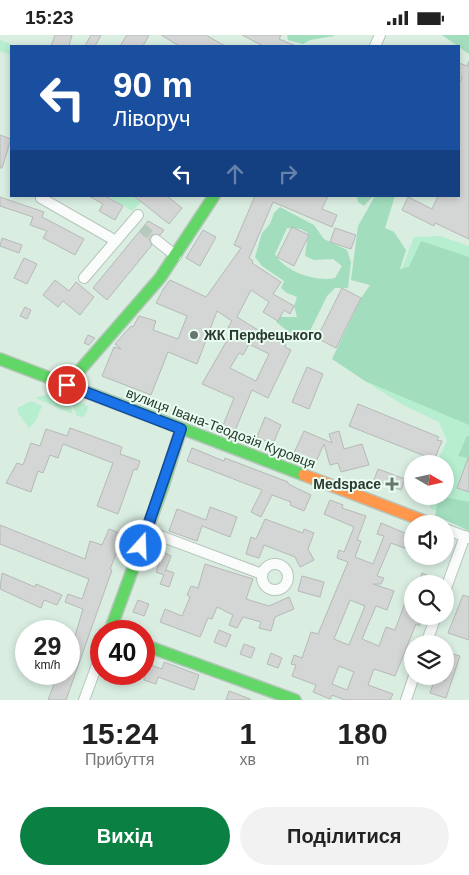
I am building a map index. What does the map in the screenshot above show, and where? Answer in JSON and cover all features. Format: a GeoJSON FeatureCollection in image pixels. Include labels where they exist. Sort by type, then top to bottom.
{"type":"FeatureCollection","features":[{"type":"Feature","properties":{"kind":"street"},"geometry":{"type":"LineString","coordinates":[[67,385],[160,278],[176,257],[213,197]]}},
{"type":"Feature","properties":{"kind":"street"},"geometry":{"type":"LineString","coordinates":[[41,198],[116,241]]}},
{"type":"Feature","properties":{"kind":"street"},"geometry":{"type":"LineString","coordinates":[[84,278],[135,217],[142,228]]}},
{"type":"Feature","properties":{"kind":"street"},"geometry":{"type":"LineString","coordinates":[[156,240],[176,257]]}},
{"type":"Feature","properties":{"kind":"street","name":"вулиця Івана-Теодозія Куровця"},"geometry":{"type":"LineString","coordinates":[[0,359],[408,515]]}},
{"type":"Feature","properties":{"kind":"street"},"geometry":{"type":"LineString","coordinates":[[114,620],[147,531],[181,429]]}},
{"type":"Feature","properties":{"kind":"street"},"geometry":{"type":"LineString","coordinates":[[147,531],[262,574]]}},
{"type":"Feature","properties":{"kind":"street"},"geometry":{"type":"LineString","coordinates":[[452,575],[467,537],[454,532]]}},
{"type":"Feature","properties":{"kind":"street"},"geometry":{"type":"LineString","coordinates":[[155,649],[295,700]]}},
{"type":"Feature","properties":{"kind":"street"},"geometry":{"type":"LineString","coordinates":[[84,700],[90,684]]}},
{"type":"Feature","properties":{"kind":"street"},"geometry":{"type":"LineString","coordinates":[[406,700],[411,685]]}},
{"type":"Feature","properties":{"kind":"green space"},"geometry":{"type":"Polygon","coordinates":[[[287,35],[334,36],[310,40],[303,44],[288,40],[287,35]]]}},
{"type":"Feature","properties":{"kind":"green space"},"geometry":{"type":"Polygon","coordinates":[[[442,35],[469,35],[469,54],[460,48],[460,45],[456,45],[442,35]]]}},
{"type":"Feature","properties":{"kind":"green space"},"geometry":{"type":"Polygon","coordinates":[[[0,40],[13,45],[10,45],[10,55],[0,51],[0,40]]]}},
{"type":"Feature","properties":{"kind":"green space"},"geometry":{"type":"Polygon","coordinates":[[[110,197],[135,197],[141,202],[132,211],[110,197]]]}},
{"type":"Feature","properties":{"kind":"green space"},"geometry":{"type":"Polygon","coordinates":[[[357,197],[372,197],[364,206],[358,202],[357,197]]]}},
{"type":"Feature","properties":{"kind":"green space"},"geometry":{"type":"Polygon","coordinates":[[[374,197],[395,197],[385,228],[394,232],[406,250],[400,269],[409,267],[421,241],[469,257],[469,425],[365,381],[332,359],[361,298],[370,285],[351,280],[358,226],[374,197]]]}},
{"type":"Feature","properties":{"kind":"green space"},"geometry":{"type":"Polygon","coordinates":[[[280,207],[314,225],[324,239],[347,250],[351,262],[348,288],[335,288],[327,296],[307,337],[289,332],[276,322],[280,317],[297,317],[294,306],[297,297],[281,288],[284,281],[262,266],[255,257],[262,233],[270,224],[274,213],[280,207]],[[287,228],[275,254],[279,260],[293,271],[310,277],[335,278],[342,266],[333,259],[314,260],[305,256],[308,233],[301,229],[287,228]]]}},
{"type":"Feature","properties":{"kind":"green space"},"geometry":{"type":"Polygon","coordinates":[[[440,236],[469,246],[469,524],[454,518],[454,515],[446,515],[431,509],[430,505],[454,505],[454,455],[440,455],[447,441],[439,422],[403,405],[365,381],[373,345],[414,237],[440,236]]]}},
{"type":"Feature","properties":{"kind":"green space"},"geometry":{"type":"Polygon","coordinates":[[[53,393],[65,395],[73,414],[35,398],[53,393]]]}},
{"type":"Feature","properties":{"kind":"green space"},"geometry":{"type":"Polygon","coordinates":[[[69,397],[88,406],[87,412],[83,417],[77,416],[69,397]]]}},
{"type":"Feature","properties":{"kind":"green space"},"geometry":{"type":"Polygon","coordinates":[[[31,401],[42,406],[35,422],[29,428],[18,413],[17,408],[31,401]]]}},
{"type":"Feature","properties":{"kind":"green space"},"geometry":{"type":"Polygon","coordinates":[[[467,436],[469,436],[469,458],[458,456],[467,436]]]}},
{"type":"Feature","properties":{"kind":"green space"},"geometry":{"type":"Polygon","coordinates":[[[454,499],[469,502],[469,531],[454,524],[454,515],[435,515],[437,505],[454,505],[454,499]]]}},
{"type":"Feature","properties":{"kind":"building"},"geometry":{"type":"Polygon","coordinates":[[[55,35],[72,35],[69,45],[51,45],[55,35]]]}},
{"type":"Feature","properties":{"kind":"building"},"geometry":{"type":"Polygon","coordinates":[[[91,35],[101,35],[96,45],[86,45],[91,35]]]}},
{"type":"Feature","properties":{"kind":"building"},"geometry":{"type":"Polygon","coordinates":[[[127,35],[149,35],[144,45],[121,45],[127,35]]]}},
{"type":"Feature","properties":{"kind":"building"},"geometry":{"type":"Polygon","coordinates":[[[161,35],[206,35],[223,45],[177,45],[161,35]]]}},
{"type":"Feature","properties":{"kind":"building"},"geometry":{"type":"Polygon","coordinates":[[[242,35],[281,35],[279,39],[294,45],[261,45],[242,35]]]}},
{"type":"Feature","properties":{"kind":"building"},"geometry":{"type":"Polygon","coordinates":[[[469,61],[469,239],[435,223],[434,226],[402,210],[408,197],[432,209],[438,197],[460,197],[460,82],[462,77],[460,76],[460,63],[467,66],[469,61]]]}},
{"type":"Feature","properties":{"kind":"building"},"geometry":{"type":"Polygon","coordinates":[[[0,135],[10,139],[10,142],[2,168],[0,168],[0,135]]]}},
{"type":"Feature","properties":{"kind":"building"},"geometry":{"type":"Polygon","coordinates":[[[0,197],[44,212],[42,217],[84,239],[75,255],[43,238],[47,231],[30,225],[33,217],[0,206],[0,197]]]}},
{"type":"Feature","properties":{"kind":"building"},"geometry":{"type":"Polygon","coordinates":[[[91,197],[107,197],[123,206],[115,220],[99,211],[103,204],[91,197]]]}},
{"type":"Feature","properties":{"kind":"building"},"geometry":{"type":"Polygon","coordinates":[[[135,197],[168,197],[182,208],[169,224],[135,197]]]}},
{"type":"Feature","properties":{"kind":"building"},"geometry":{"type":"Polygon","coordinates":[[[255,197],[328,197],[322,209],[337,215],[332,227],[273,202],[249,258],[253,261],[252,263],[281,282],[273,294],[294,306],[290,314],[284,310],[278,321],[263,312],[269,302],[251,290],[237,317],[258,330],[257,332],[286,344],[285,347],[291,350],[268,398],[252,390],[234,433],[222,428],[234,398],[202,384],[233,330],[228,327],[232,321],[217,311],[197,364],[168,352],[151,395],[102,376],[114,347],[121,349],[115,344],[131,326],[133,327],[139,316],[156,321],[153,330],[178,339],[187,316],[156,303],[170,280],[206,297],[241,248],[234,245],[255,197]],[[249,344],[243,355],[239,353],[230,368],[256,381],[269,354],[249,344]]]}},
{"type":"Feature","properties":{"kind":"building"},"geometry":{"type":"Polygon","coordinates":[[[148,221],[164,230],[160,235],[151,235],[149,239],[152,245],[107,300],[93,288],[148,221]]]}},
{"type":"Feature","properties":{"kind":"building"},"geometry":{"type":"Polygon","coordinates":[[[292,227],[309,235],[294,266],[277,257],[292,227]]]}},
{"type":"Feature","properties":{"kind":"building"},"geometry":{"type":"Polygon","coordinates":[[[335,228],[356,235],[351,249],[330,242],[335,228]]]}},
{"type":"Feature","properties":{"kind":"building"},"geometry":{"type":"Polygon","coordinates":[[[203,230],[216,237],[200,266],[186,258],[203,230]]]}},
{"type":"Feature","properties":{"kind":"building"},"geometry":{"type":"Polygon","coordinates":[[[2,238],[22,245],[19,253],[0,246],[2,238]]]}},
{"type":"Feature","properties":{"kind":"building"},"geometry":{"type":"Polygon","coordinates":[[[24,258],[37,264],[27,284],[14,278],[24,258]]]}},
{"type":"Feature","properties":{"kind":"building"},"geometry":{"type":"Polygon","coordinates":[[[55,280],[69,291],[76,282],[94,297],[80,315],[63,301],[58,307],[43,295],[55,280]]]}},
{"type":"Feature","properties":{"kind":"building"},"geometry":{"type":"Polygon","coordinates":[[[342,288],[361,298],[336,348],[317,338],[342,288]]]}},
{"type":"Feature","properties":{"kind":"building"},"geometry":{"type":"Polygon","coordinates":[[[25,307],[31,310],[27,319],[20,316],[25,307]]]}},
{"type":"Feature","properties":{"kind":"building"},"geometry":{"type":"Polygon","coordinates":[[[88,335],[95,338],[89,345],[84,343],[88,335]]]}},
{"type":"Feature","properties":{"kind":"building"},"geometry":{"type":"Polygon","coordinates":[[[307,367],[323,374],[309,409],[292,402],[307,367]]]}},
{"type":"Feature","properties":{"kind":"building"},"geometry":{"type":"Polygon","coordinates":[[[358,404],[439,437],[437,440],[442,441],[436,455],[422,455],[349,426],[358,404]]]}},
{"type":"Feature","properties":{"kind":"building"},"geometry":{"type":"Polygon","coordinates":[[[265,417],[281,425],[273,444],[257,437],[265,417]]]}},
{"type":"Feature","properties":{"kind":"building"},"geometry":{"type":"Polygon","coordinates":[[[70,428],[122,447],[120,454],[140,461],[137,470],[134,469],[118,514],[97,506],[113,463],[63,444],[58,458],[50,455],[43,473],[38,471],[31,492],[6,483],[17,463],[23,465],[31,443],[40,446],[46,429],[67,436],[70,428]]]}},
{"type":"Feature","properties":{"kind":"building"},"geometry":{"type":"Polygon","coordinates":[[[304,431],[332,443],[329,434],[339,431],[344,449],[362,444],[369,465],[341,472],[338,463],[330,465],[324,444],[315,464],[293,455],[304,431]]]}},
{"type":"Feature","properties":{"kind":"building"},"geometry":{"type":"Polygon","coordinates":[[[192,448],[224,461],[225,458],[288,482],[288,484],[311,495],[304,511],[290,505],[291,502],[272,495],[261,517],[251,512],[262,490],[187,461],[192,448]]]}},
{"type":"Feature","properties":{"kind":"building"},"geometry":{"type":"Polygon","coordinates":[[[469,458],[469,492],[457,488],[469,458]]]}},
{"type":"Feature","properties":{"kind":"building"},"geometry":{"type":"Polygon","coordinates":[[[378,469],[404,479],[404,482],[401,490],[374,480],[378,469]]]}},
{"type":"Feature","properties":{"kind":"building"},"geometry":{"type":"Polygon","coordinates":[[[330,500],[343,505],[342,508],[366,516],[357,540],[361,541],[355,557],[373,564],[384,536],[377,534],[381,523],[404,533],[404,548],[391,543],[377,576],[384,578],[381,584],[373,584],[394,591],[387,610],[376,606],[362,639],[379,646],[386,627],[395,630],[404,606],[404,625],[416,625],[412,635],[404,635],[404,654],[395,676],[374,669],[368,685],[393,694],[390,700],[345,700],[332,695],[330,699],[313,692],[316,685],[292,676],[296,665],[291,664],[294,655],[302,658],[311,632],[318,634],[348,562],[337,558],[339,550],[344,552],[354,527],[324,514],[330,500]],[[350,600],[334,639],[349,645],[365,606],[350,600]],[[339,666],[332,684],[347,690],[354,672],[339,666]]]}},
{"type":"Feature","properties":{"kind":"building"},"geometry":{"type":"Polygon","coordinates":[[[210,507],[237,517],[230,537],[202,526],[197,541],[169,531],[177,509],[206,520],[210,507]]]}},
{"type":"Feature","properties":{"kind":"building"},"geometry":{"type":"Polygon","coordinates":[[[265,519],[303,533],[304,529],[314,533],[308,549],[314,560],[300,567],[295,557],[264,545],[259,558],[246,554],[251,537],[256,539],[265,519]]]}},
{"type":"Feature","properties":{"kind":"building"},"geometry":{"type":"Polygon","coordinates":[[[0,525],[85,559],[90,541],[102,545],[109,529],[124,535],[110,569],[112,570],[94,620],[90,620],[90,632],[80,660],[80,620],[83,609],[65,602],[68,594],[82,599],[89,579],[0,544],[0,525]]]}},
{"type":"Feature","properties":{"kind":"building"},"geometry":{"type":"Polygon","coordinates":[[[163,552],[171,556],[165,572],[166,570],[174,573],[169,587],[160,584],[164,575],[156,572],[163,552]]]}},
{"type":"Feature","properties":{"kind":"building"},"geometry":{"type":"Polygon","coordinates":[[[205,564],[253,579],[246,599],[269,606],[289,597],[294,609],[275,617],[271,631],[259,628],[261,622],[243,617],[237,628],[229,625],[233,615],[217,607],[212,619],[208,618],[200,637],[160,622],[165,609],[182,616],[190,597],[187,595],[191,586],[198,588],[205,564]]]}},
{"type":"Feature","properties":{"kind":"building"},"geometry":{"type":"Polygon","coordinates":[[[2,573],[35,587],[36,584],[62,595],[57,605],[44,600],[41,608],[0,589],[2,573]]]}},
{"type":"Feature","properties":{"kind":"building"},"geometry":{"type":"Polygon","coordinates":[[[302,576],[324,582],[320,597],[298,591],[302,576]]]}},
{"type":"Feature","properties":{"kind":"building"},"geometry":{"type":"Polygon","coordinates":[[[463,595],[469,597],[469,640],[448,633],[451,625],[454,625],[454,618],[463,595]]]}},
{"type":"Feature","properties":{"kind":"building"},"geometry":{"type":"Polygon","coordinates":[[[138,600],[149,604],[144,616],[133,612],[138,600]]]}},
{"type":"Feature","properties":{"kind":"building"},"geometry":{"type":"Polygon","coordinates":[[[219,630],[231,635],[226,647],[214,642],[219,630]]]}},
{"type":"Feature","properties":{"kind":"building"},"geometry":{"type":"Polygon","coordinates":[[[244,644],[255,648],[251,658],[240,654],[244,644]]]}},
{"type":"Feature","properties":{"kind":"building"},"geometry":{"type":"Polygon","coordinates":[[[271,653],[282,658],[278,668],[267,664],[271,653]]]}},
{"type":"Feature","properties":{"kind":"building"},"geometry":{"type":"Polygon","coordinates":[[[454,654],[460,656],[454,674],[454,654]]]}},
{"type":"Feature","properties":{"kind":"building"},"geometry":{"type":"Polygon","coordinates":[[[164,662],[199,675],[194,690],[158,677],[155,684],[155,667],[162,669],[164,662]]]}},
{"type":"Feature","properties":{"kind":"building"},"geometry":{"type":"Polygon","coordinates":[[[54,685],[71,685],[66,700],[48,700],[54,685]]]}},
{"type":"Feature","properties":{"kind":"building"},"geometry":{"type":"Polygon","coordinates":[[[433,685],[450,685],[446,698],[430,693],[433,685]]]}},
{"type":"Feature","properties":{"kind":"building"},"geometry":{"type":"Polygon","coordinates":[[[229,691],[250,699],[250,700],[226,700],[229,691]]]}},
{"type":"Feature","properties":{"kind":"tunnel"},"geometry":{"type":"LineString","coordinates":[[142,228],[156,240]]}},
{"type":"Feature","properties":{"kind":"traffic: fast"},"geometry":{"type":"LineString","coordinates":[[67,385],[160,278],[213,197]]}},
{"type":"Feature","properties":{"kind":"traffic: fast"},"geometry":{"type":"LineString","coordinates":[[0,359],[304,475]]}},
{"type":"Feature","properties":{"kind":"traffic: fast"},"geometry":{"type":"LineString","coordinates":[[114,620],[163,486],[181,429]]}},
{"type":"Feature","properties":{"kind":"traffic: fast"},"geometry":{"type":"LineString","coordinates":[[155,649],[295,700]]}},
{"type":"Feature","properties":{"kind":"traffic: slow"},"geometry":{"type":"LineString","coordinates":[[304,475],[408,515]]}},
{"type":"Feature","properties":{"kind":"place","name":"ЖК Перфецького"},"geometry":{"type":"Point","coordinates":[194,335]}},
{"type":"Feature","properties":{"kind":"place","name":"Medspace"},"geometry":{"type":"Point","coordinates":[392,484]}},
{"type":"Feature","properties":{"kind":"route"},"geometry":{"type":"LineString","coordinates":[[67,385],[181,429],[141,546]]}}]}
